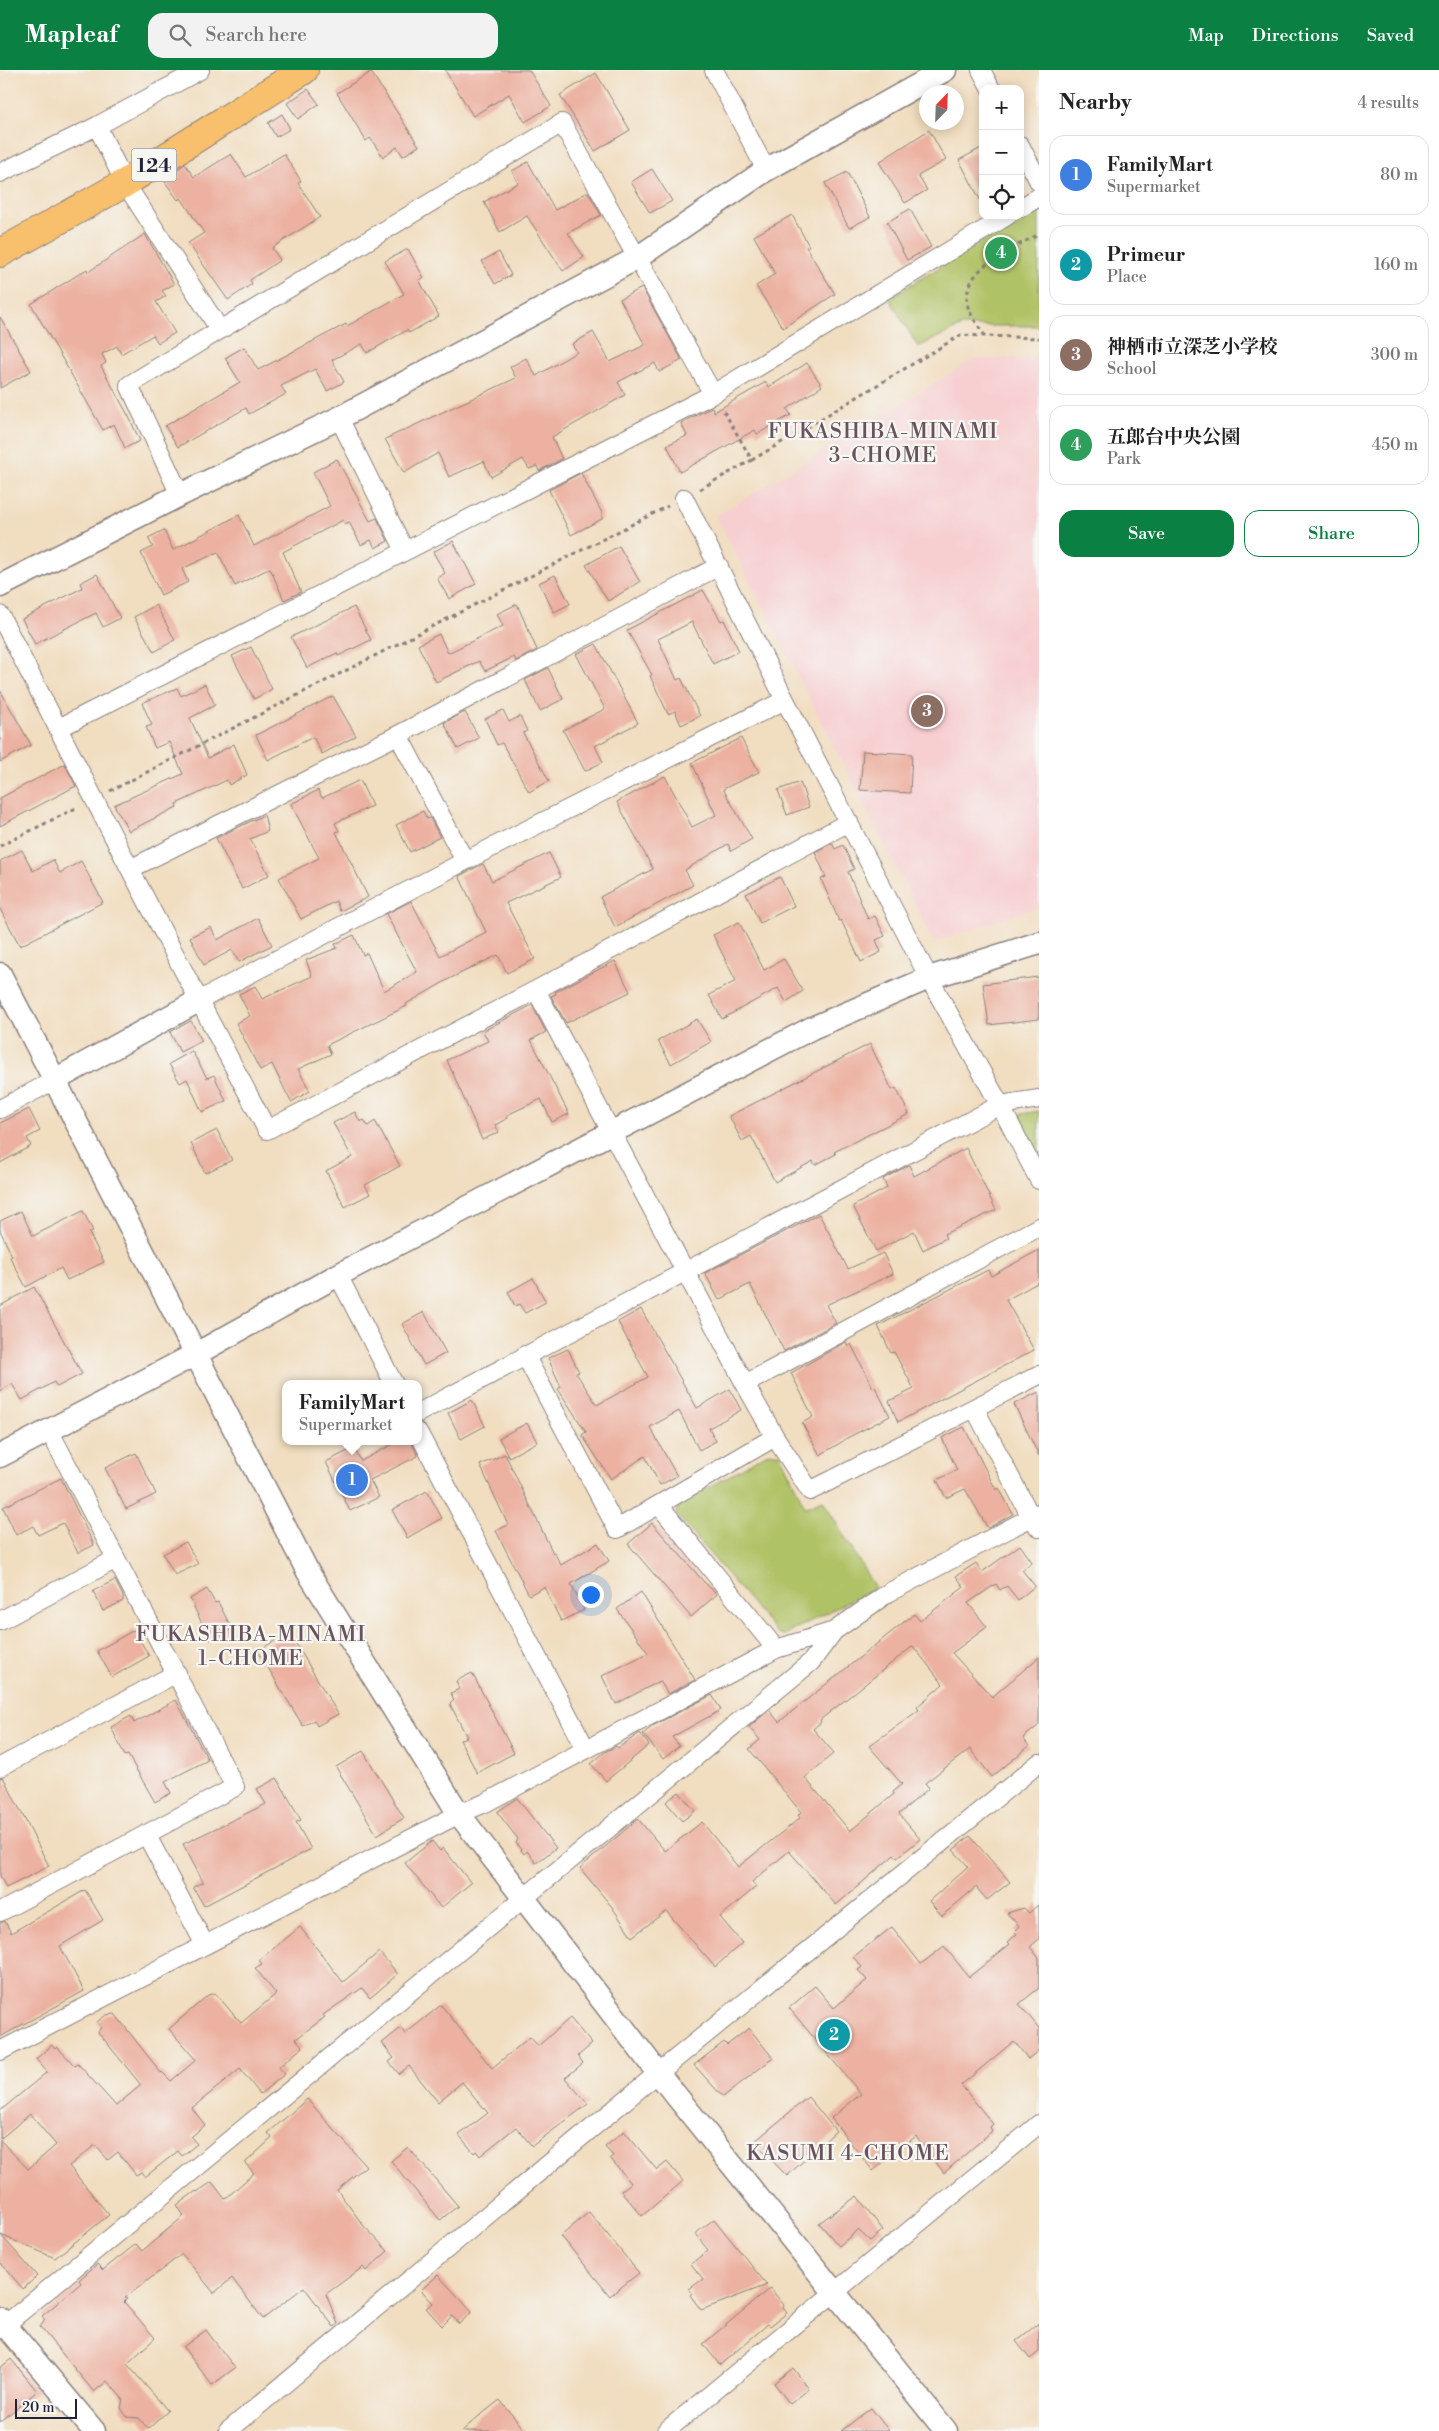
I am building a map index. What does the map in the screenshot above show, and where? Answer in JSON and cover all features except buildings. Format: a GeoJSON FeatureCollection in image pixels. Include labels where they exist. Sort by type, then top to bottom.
{"type":"FeatureCollection","features":[{"type":"Feature","properties":{"kind":"highway","name":"124"},"geometry":{"type":"LineString","coordinates":[[0,253],[125,183],[304,70]]}},
{"type":"Feature","properties":{"kind":"street"},"geometry":{"type":"LineString","coordinates":[[0,173],[97,126],[200,70]]}},
{"type":"Feature","properties":{"kind":"street"},"geometry":{"type":"LineString","coordinates":[[714,70],[766,170]]}},
{"type":"Feature","properties":{"kind":"street"},"geometry":{"type":"LineString","coordinates":[[0,586],[180,495],[339,418],[637,258],[766,170],[945,70]]}},
{"type":"Feature","properties":{"kind":"street"},"geometry":{"type":"LineString","coordinates":[[981,70],[989,85]]}},
{"type":"Feature","properties":{"kind":"street"},"geometry":{"type":"LineString","coordinates":[[180,495],[129,384],[562,123],[713,394]]}},
{"type":"Feature","properties":{"kind":"street"},"geometry":{"type":"LineString","coordinates":[[97,126],[125,183],[220,330]]}},
{"type":"Feature","properties":{"kind":"street"},"geometry":{"type":"LineString","coordinates":[[1024,153],[1039,182]]}},
{"type":"Feature","properties":{"kind":"street"},"geometry":{"type":"LineString","coordinates":[[1024,206],[1039,197]]}},
{"type":"Feature","properties":{"kind":"street"},"geometry":{"type":"LineString","coordinates":[[59,728],[713,394],[1000,220]]}},
{"type":"Feature","properties":{"kind":"street"},"geometry":{"type":"LineString","coordinates":[[339,418],[405,552]]}},
{"type":"Feature","properties":{"kind":"street"},"geometry":{"type":"LineString","coordinates":[[684,498],[784,700],[929,978],[1000,1104],[1039,1180]]}},
{"type":"Feature","properties":{"kind":"street"},"geometry":{"type":"LineString","coordinates":[[130,869],[398,735],[719,566]]}},
{"type":"Feature","properties":{"kind":"street"},"geometry":{"type":"LineString","coordinates":[[0,615],[198,1001],[267,1130],[536,990],[849,822]]}},
{"type":"Feature","properties":{"kind":"street"},"geometry":{"type":"LineString","coordinates":[[0,1109],[198,1001],[464,861],[784,700]]}},
{"type":"Feature","properties":{"kind":"street"},"geometry":{"type":"LineString","coordinates":[[398,735],[464,861]]}},
{"type":"Feature","properties":{"kind":"street"},"geometry":{"type":"LineString","coordinates":[[0,1456],[196,1354],[338,1275],[812,1028],[929,978],[1039,943]]}},
{"type":"Feature","properties":{"kind":"street"},"geometry":{"type":"LineString","coordinates":[[0,974],[308,1572],[459,1814],[658,2074],[946,2431]]}},
{"type":"Feature","properties":{"kind":"street"},"geometry":{"type":"LineString","coordinates":[[536,990],[745,1384],[775,1437],[810,1491],[1039,1375]]}},
{"type":"Feature","properties":{"kind":"street"},"geometry":{"type":"LineString","coordinates":[[422,1411],[1000,1104],[1039,1099]]}},
{"type":"Feature","properties":{"kind":"street"},"geometry":{"type":"LineString","coordinates":[[745,1384],[1039,1227]]}},
{"type":"Feature","properties":{"kind":"street"},"geometry":{"type":"LineString","coordinates":[[338,1275],[392,1380]]}},
{"type":"Feature","properties":{"kind":"street"},"geometry":{"type":"LineString","coordinates":[[524,1356],[617,1530],[775,1437]]}},
{"type":"Feature","properties":{"kind":"street"},"geometry":{"type":"LineString","coordinates":[[0,2051],[459,1814],[485,1803],[776,1649],[834,1631],[888,1593],[1036,1520],[975,1409]]}},
{"type":"Feature","properties":{"kind":"street"},"geometry":{"type":"LineString","coordinates":[[0,1912],[235,1787],[49,1430]]}},
{"type":"Feature","properties":{"kind":"street"},"geometry":{"type":"LineString","coordinates":[[422,1440],[586,1749]]}},
{"type":"Feature","properties":{"kind":"street"},"geometry":{"type":"LineString","coordinates":[[659,1505],[776,1649]]}},
{"type":"Feature","properties":{"kind":"street"},"geometry":{"type":"LineString","coordinates":[[0,1621],[116,1559]]}},
{"type":"Feature","properties":{"kind":"street"},"geometry":{"type":"LineString","coordinates":[[94,2431],[2,2324],[811,1662],[834,1631]]}},
{"type":"Feature","properties":{"kind":"street"},"geometry":{"type":"LineString","coordinates":[[0,1767],[177,1673]]}},
{"type":"Feature","properties":{"kind":"street"},"geometry":{"type":"LineString","coordinates":[[228,2431],[658,2074],[1039,1763]]}},
{"type":"Feature","properties":{"kind":"street"},"geometry":{"type":"LineString","coordinates":[[146,1834],[205,1945]]}},
{"type":"Feature","properties":{"kind":"street"},"geometry":{"type":"LineString","coordinates":[[666,2431],[1039,2124]]}},
{"type":"Feature","properties":{"kind":"path"},"geometry":{"type":"LineString","coordinates":[[986,336],[967,303],[969,285],[980,269],[1039,234]]}},
{"type":"Feature","properties":{"kind":"path"},"geometry":{"type":"LineString","coordinates":[[0,846],[684,498],[752,460],[962,335],[1039,338]]}},
{"type":"Feature","properties":{"kind":"path"},"geometry":{"type":"LineString","coordinates":[[713,394],[752,460]]}},
{"type":"Feature","properties":{"kind":"shaded area"},"geometry":{"type":"Polygon","coordinates":[[[1039,357],[1039,907],[934,942],[716,516],[974,359],[1039,357]]]}},
{"type":"Feature","properties":{"kind":"green space"},"geometry":{"type":"Polygon","coordinates":[[[1039,207],[1039,326],[962,326],[918,347],[889,298],[1018,220],[1024,220],[1024,216],[1039,207]]]}},
{"type":"Feature","properties":{"kind":"green space"},"geometry":{"type":"Polygon","coordinates":[[[1039,1111],[1039,1163],[1018,1125],[1021,1114],[1039,1111]]]}},
{"type":"Feature","properties":{"kind":"green space"},"geometry":{"type":"Polygon","coordinates":[[[769,1452],[780,1454],[805,1507],[823,1500],[875,1588],[784,1635],[777,1633],[676,1514],[678,1506],[769,1452]]]}},
{"type":"Feature","properties":{"kind":"place","name":"五郎台中央公園"},"geometry":{"type":"Point","coordinates":[1001,253]}},
{"type":"Feature","properties":{"kind":"place","name":"神栖市立深芝小学校"},"geometry":{"type":"Point","coordinates":[927,711]}},
{"type":"Feature","properties":{"kind":"place","name":"FamilyMart"},"geometry":{"type":"Point","coordinates":[352,1480]}},
{"type":"Feature","properties":{"kind":"place","name":"Primeur"},"geometry":{"type":"Point","coordinates":[834,2035]}},
{"type":"Feature","properties":{"kind":"district","name":"FUKASHIBA-MINAMI 3-CHOME"},"geometry":{"type":"Point","coordinates":[883,443]}},
{"type":"Feature","properties":{"kind":"district","name":"FUKASHIBA-MINAMI 1-CHOME"},"geometry":{"type":"Point","coordinates":[251,1646]}},
{"type":"Feature","properties":{"kind":"district","name":"KASUMI 4-CHOME"},"geometry":{"type":"Point","coordinates":[848,2153]}}]}
